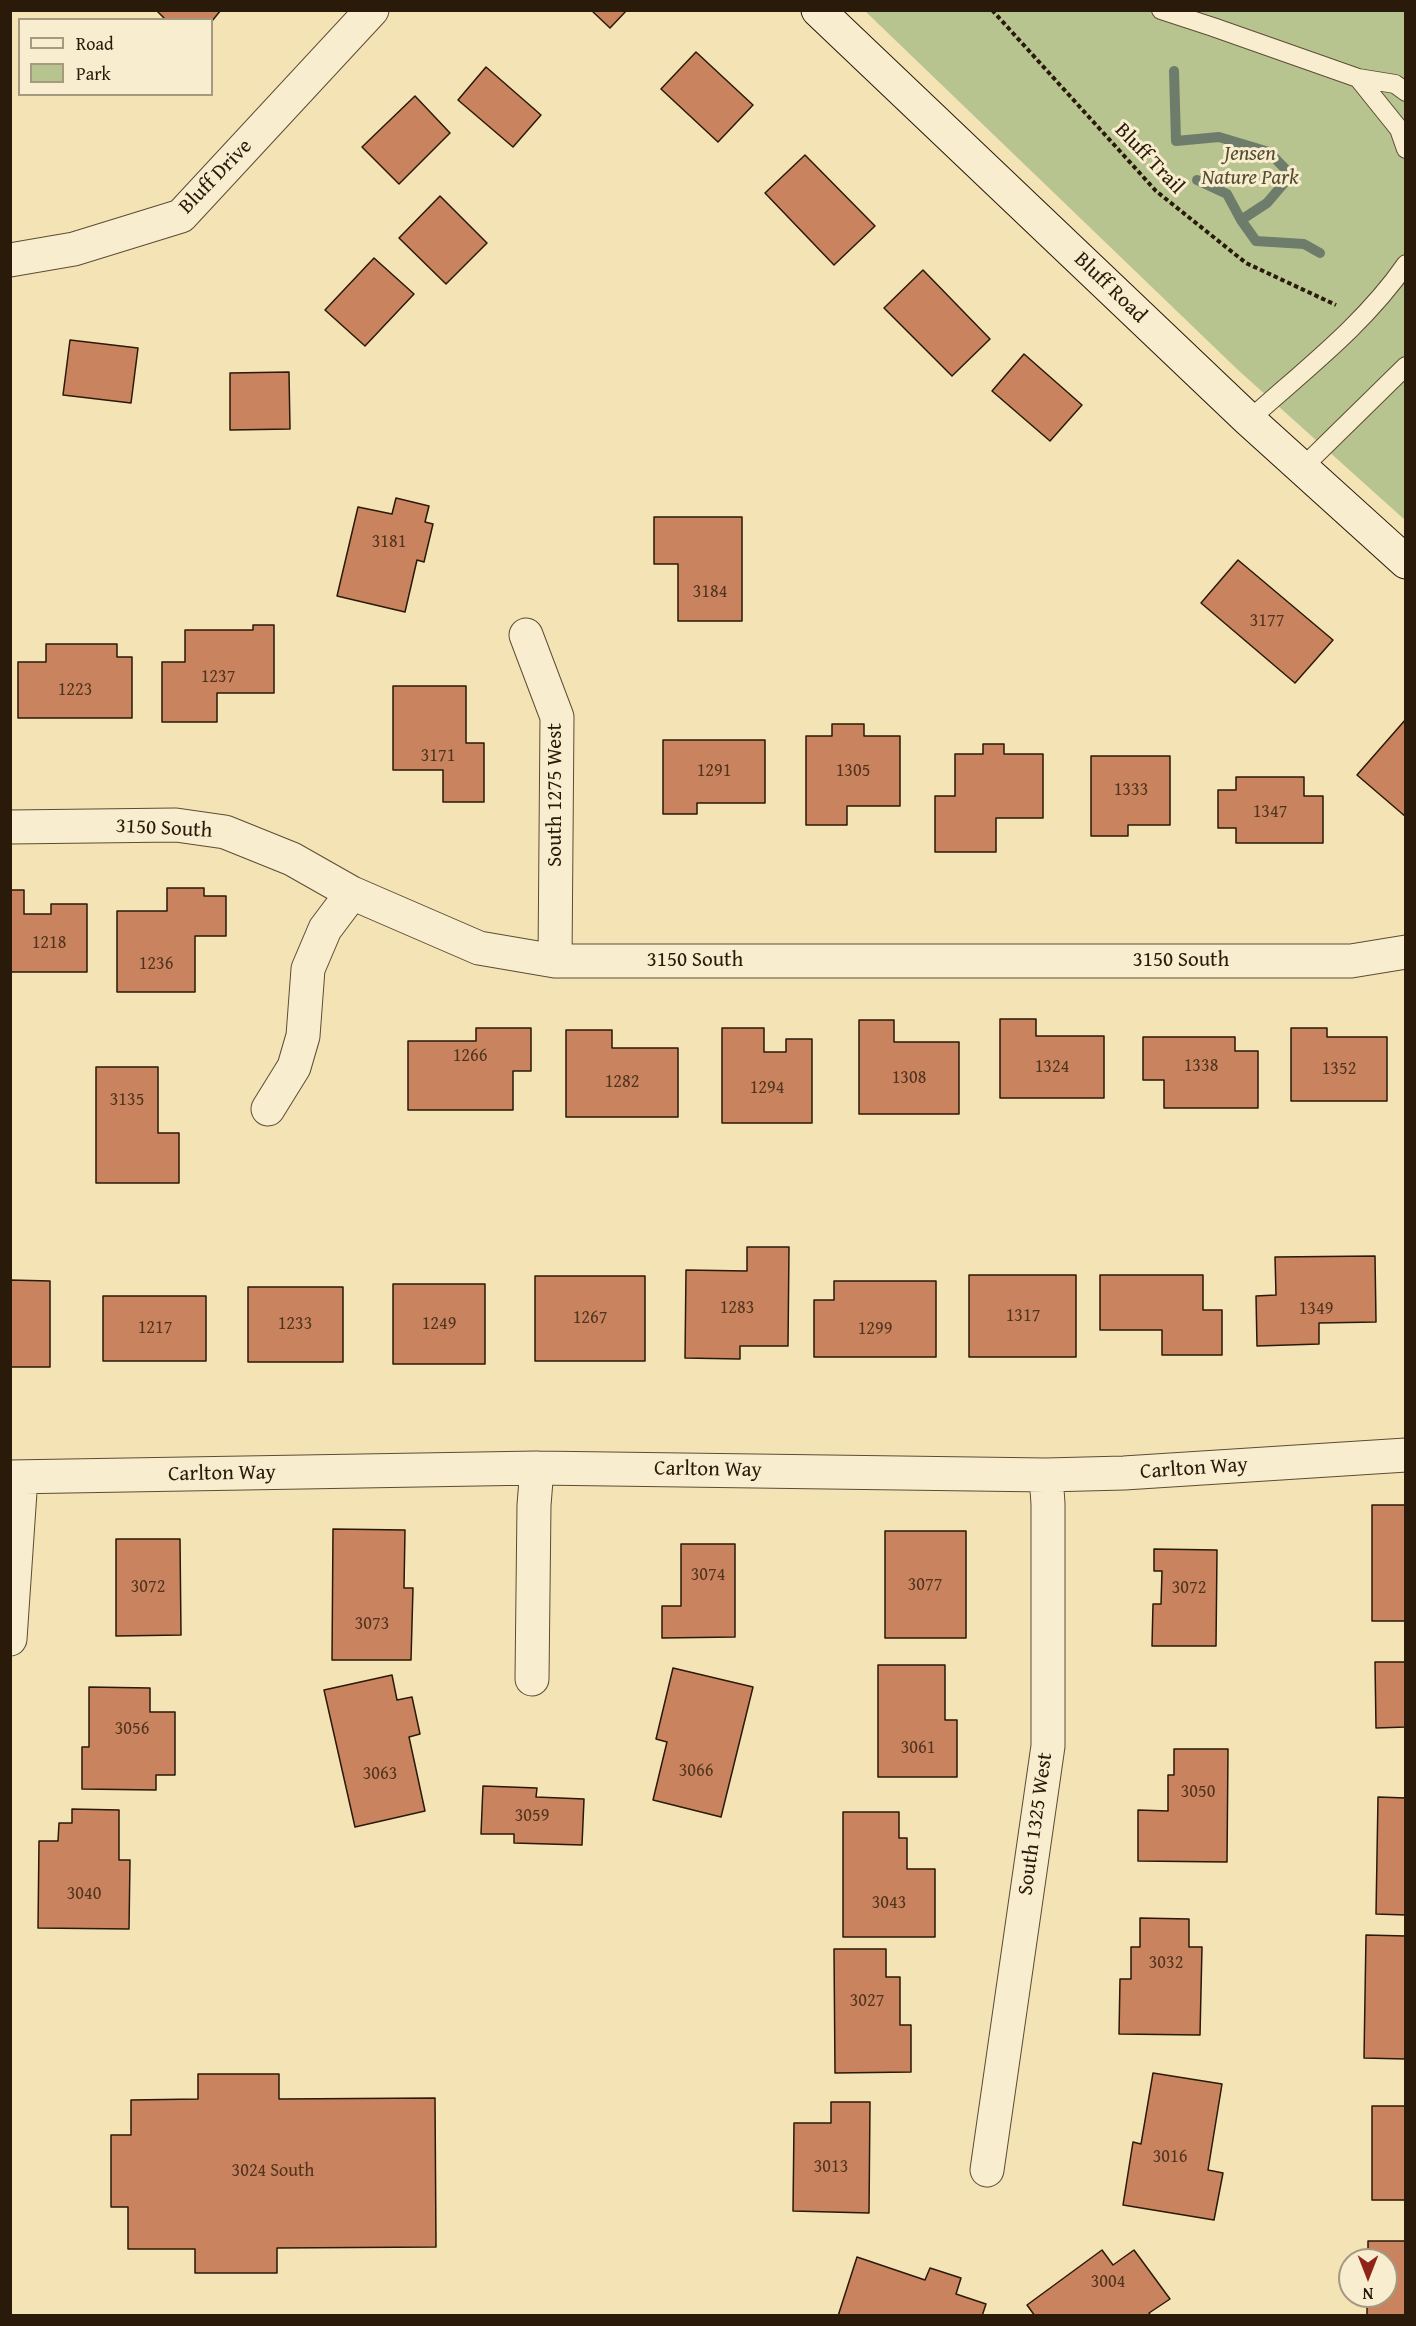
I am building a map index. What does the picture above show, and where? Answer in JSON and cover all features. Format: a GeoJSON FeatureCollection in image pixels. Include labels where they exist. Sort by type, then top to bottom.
{"type":"FeatureCollection","features":[{"type":"Feature","properties":{"kind":"street","name":"Bluff Drive"},"geometry":{"type":"LineString","coordinates":[[10,260],[74,249],[182,216],[372,10]]}},
{"type":"Feature","properties":{"kind":"street","name":"Bluff Road"},"geometry":{"type":"LineString","coordinates":[[818,10],[1249,420],[1406,562]]}},
{"type":"Feature","properties":{"kind":"street","name":"South 1275 West"},"geometry":{"type":"LineString","coordinates":[[526,635],[557,717],[555,961]]}},
{"type":"Feature","properties":{"kind":"street","name":"3150 South"},"geometry":{"type":"LineString","coordinates":[[10,827],[176,825],[225,832],[292,859],[352,893],[479,948],[555,961],[1351,961],[1406,952]]}},
{"type":"Feature","properties":{"kind":"street"},"geometry":{"type":"LineString","coordinates":[[268,1109],[294,1067],[303,1036],[308,969],[325,929],[352,893]]}},
{"type":"Feature","properties":{"kind":"street","name":"Carlton Way"},"geometry":{"type":"LineString","coordinates":[[16,1477],[537,1468],[1046,1475],[1124,1473],[1406,1455]]}},
{"type":"Feature","properties":{"kind":"street"},"geometry":{"type":"LineString","coordinates":[[532,1680],[534,1505],[537,1468]]}},
{"type":"Feature","properties":{"kind":"street","name":"South 1325 West"},"geometry":{"type":"LineString","coordinates":[[987,2170],[1048,1746],[1046,1475]]}},
{"type":"Feature","properties":{"kind":"street"},"geometry":{"type":"LineString","coordinates":[[10,1640],[16,1477]]}},
{"type":"Feature","properties":{"kind":"lane"},"geometry":{"type":"LineString","coordinates":[[1161,10],[1358,78],[1395,84],[1406,92]]}},
{"type":"Feature","properties":{"kind":"lane"},"geometry":{"type":"LineString","coordinates":[[1358,78],[1399,129],[1406,149]]}},
{"type":"Feature","properties":{"kind":"lane"},"geometry":{"type":"LineString","coordinates":[[1249,420],[1362,317],[1406,264]]}},
{"type":"Feature","properties":{"kind":"lane"},"geometry":{"type":"LineString","coordinates":[[1302,468],[1406,366]]}},
{"type":"Feature","properties":{"kind":"path","name":"Bluff Trail"},"geometry":{"type":"LineString","coordinates":[[992,10],[1156,192],[1246,263],[1362,317]]}},
{"type":"Feature","properties":{"kind":"green space","name":"Jensen Nature Park"},"geometry":{"type":"Polygon","coordinates":[[[865,11],[1405,11],[1405,520],[1238,370],[865,11]]]}},
{"type":"Feature","properties":{"kind":"building"},"geometry":{"type":"Polygon","coordinates":[[[156,10],[221,10],[213,20],[164,18],[156,10]]]}},
{"type":"Feature","properties":{"kind":"building"},"geometry":{"type":"Polygon","coordinates":[[[591,10],[627,10],[610,28],[591,10]]]}},
{"type":"Feature","properties":{"kind":"building"},"geometry":{"type":"Polygon","coordinates":[[[696,52],[753,105],[718,142],[661,89],[696,52]]]}},
{"type":"Feature","properties":{"kind":"building"},"geometry":{"type":"Polygon","coordinates":[[[486,67],[541,115],[513,147],[458,100],[486,67]]]}},
{"type":"Feature","properties":{"kind":"building"},"geometry":{"type":"Polygon","coordinates":[[[415,96],[450,133],[399,184],[362,147],[415,96]]]}},
{"type":"Feature","properties":{"kind":"building"},"geometry":{"type":"Polygon","coordinates":[[[805,155],[875,226],[834,265],[765,193],[805,155]]]}},
{"type":"Feature","properties":{"kind":"building"},"geometry":{"type":"Polygon","coordinates":[[[440,196],[487,243],[446,284],[399,238],[440,196]]]}},
{"type":"Feature","properties":{"kind":"building"},"geometry":{"type":"Polygon","coordinates":[[[374,258],[414,294],[365,346],[325,310],[374,258]]]}},
{"type":"Feature","properties":{"kind":"building"},"geometry":{"type":"Polygon","coordinates":[[[923,270],[990,339],[952,376],[884,308],[923,270]]]}},
{"type":"Feature","properties":{"kind":"building"},"geometry":{"type":"Polygon","coordinates":[[[70,340],[138,348],[131,403],[63,395],[70,340]]]}},
{"type":"Feature","properties":{"kind":"building"},"geometry":{"type":"Polygon","coordinates":[[[1024,354],[1082,405],[1050,441],[992,391],[1024,354]]]}},
{"type":"Feature","properties":{"kind":"building"},"geometry":{"type":"Polygon","coordinates":[[[289,372],[290,429],[230,430],[230,373],[289,372]]]}},
{"type":"Feature","properties":{"kind":"building"},"geometry":{"type":"Polygon","coordinates":[[[396,498],[429,506],[425,522],[433,524],[424,562],[417,560],[405,612],[337,596],[358,507],[392,514],[396,498]]]}},
{"type":"Feature","properties":{"kind":"building"},"geometry":{"type":"Polygon","coordinates":[[[654,517],[742,517],[742,621],[678,621],[678,564],[654,564],[654,517]]]}},
{"type":"Feature","properties":{"kind":"building"},"geometry":{"type":"Polygon","coordinates":[[[1238,560],[1333,640],[1295,683],[1201,603],[1238,560]]]}},
{"type":"Feature","properties":{"kind":"building"},"geometry":{"type":"Polygon","coordinates":[[[253,625],[274,625],[274,693],[217,693],[217,722],[162,722],[162,662],[185,662],[185,630],[253,630],[253,625]]]}},
{"type":"Feature","properties":{"kind":"building"},"geometry":{"type":"Polygon","coordinates":[[[46,644],[117,644],[117,657],[132,657],[132,718],[18,718],[18,662],[46,662],[46,644]]]}},
{"type":"Feature","properties":{"kind":"building"},"geometry":{"type":"Polygon","coordinates":[[[393,686],[466,686],[466,743],[484,743],[484,802],[443,802],[443,770],[393,770],[393,686]]]}},
{"type":"Feature","properties":{"kind":"building"},"geometry":{"type":"Polygon","coordinates":[[[1406,719],[1406,817],[1357,775],[1406,719]]]}},
{"type":"Feature","properties":{"kind":"building"},"geometry":{"type":"Polygon","coordinates":[[[832,724],[864,724],[864,736],[900,736],[900,806],[847,806],[847,825],[806,825],[806,736],[832,736],[832,724]]]}},
{"type":"Feature","properties":{"kind":"building"},"geometry":{"type":"Polygon","coordinates":[[[663,740],[765,740],[765,803],[697,803],[697,814],[663,814],[663,740]]]}},
{"type":"Feature","properties":{"kind":"building"},"geometry":{"type":"Polygon","coordinates":[[[983,744],[1004,744],[1004,754],[1043,754],[1043,818],[996,818],[996,852],[935,852],[935,796],[955,796],[955,754],[983,754],[983,744]]]}},
{"type":"Feature","properties":{"kind":"building"},"geometry":{"type":"Polygon","coordinates":[[[1091,756],[1170,756],[1170,825],[1128,825],[1128,836],[1091,836],[1091,756]]]}},
{"type":"Feature","properties":{"kind":"building"},"geometry":{"type":"Polygon","coordinates":[[[1236,777],[1304,777],[1304,796],[1323,796],[1323,843],[1236,843],[1236,828],[1218,828],[1218,790],[1236,790],[1236,777]]]}},
{"type":"Feature","properties":{"kind":"building"},"geometry":{"type":"Polygon","coordinates":[[[167,888],[204,888],[204,896],[226,896],[226,936],[195,936],[195,992],[117,992],[117,911],[167,911],[167,888]]]}},
{"type":"Feature","properties":{"kind":"building"},"geometry":{"type":"Polygon","coordinates":[[[10,890],[24,890],[24,914],[51,914],[51,904],[87,904],[87,972],[10,972],[10,890]]]}},
{"type":"Feature","properties":{"kind":"building"},"geometry":{"type":"Polygon","coordinates":[[[1000,1019],[1036,1019],[1036,1036],[1104,1036],[1104,1098],[1000,1098],[1000,1019]]]}},
{"type":"Feature","properties":{"kind":"building"},"geometry":{"type":"Polygon","coordinates":[[[859,1020],[894,1020],[894,1042],[959,1042],[959,1114],[859,1114],[859,1020]]]}},
{"type":"Feature","properties":{"kind":"building"},"geometry":{"type":"Polygon","coordinates":[[[476,1028],[531,1028],[531,1071],[513,1071],[513,1110],[408,1110],[408,1041],[476,1041],[476,1028]]]}},
{"type":"Feature","properties":{"kind":"building"},"geometry":{"type":"Polygon","coordinates":[[[722,1028],[764,1028],[764,1052],[786,1052],[786,1039],[812,1039],[812,1123],[722,1123],[722,1028]]]}},
{"type":"Feature","properties":{"kind":"building"},"geometry":{"type":"Polygon","coordinates":[[[1291,1028],[1327,1028],[1327,1037],[1387,1037],[1387,1101],[1291,1101],[1291,1028]]]}},
{"type":"Feature","properties":{"kind":"building"},"geometry":{"type":"Polygon","coordinates":[[[566,1030],[612,1030],[612,1048],[678,1048],[678,1117],[566,1117],[566,1030]]]}},
{"type":"Feature","properties":{"kind":"building"},"geometry":{"type":"Polygon","coordinates":[[[1143,1037],[1235,1037],[1235,1051],[1258,1051],[1258,1108],[1164,1108],[1164,1080],[1143,1080],[1143,1037]]]}},
{"type":"Feature","properties":{"kind":"building"},"geometry":{"type":"Polygon","coordinates":[[[96,1067],[158,1067],[158,1133],[179,1133],[179,1183],[96,1183],[96,1067]]]}},
{"type":"Feature","properties":{"kind":"building"},"geometry":{"type":"Polygon","coordinates":[[[747,1247],[789,1247],[788,1346],[740,1346],[740,1359],[685,1358],[686,1270],[747,1271],[747,1247]]]}},
{"type":"Feature","properties":{"kind":"building"},"geometry":{"type":"Polygon","coordinates":[[[1375,1256],[1376,1322],[1319,1323],[1319,1344],[1257,1346],[1256,1296],[1276,1295],[1275,1257],[1375,1256]]]}},
{"type":"Feature","properties":{"kind":"building"},"geometry":{"type":"Polygon","coordinates":[[[969,1275],[1076,1275],[1076,1357],[969,1357],[969,1275]]]}},
{"type":"Feature","properties":{"kind":"building"},"geometry":{"type":"Polygon","coordinates":[[[1100,1275],[1203,1275],[1203,1310],[1222,1310],[1222,1355],[1162,1355],[1162,1330],[1100,1330],[1100,1275]]]}},
{"type":"Feature","properties":{"kind":"building"},"geometry":{"type":"Polygon","coordinates":[[[535,1276],[645,1276],[645,1361],[535,1361],[535,1276]]]}},
{"type":"Feature","properties":{"kind":"building"},"geometry":{"type":"Polygon","coordinates":[[[10,1280],[50,1281],[50,1367],[10,1367],[10,1280]]]}},
{"type":"Feature","properties":{"kind":"building"},"geometry":{"type":"Polygon","coordinates":[[[834,1281],[936,1281],[936,1357],[814,1357],[814,1300],[834,1300],[834,1281]]]}},
{"type":"Feature","properties":{"kind":"building"},"geometry":{"type":"Polygon","coordinates":[[[393,1284],[485,1284],[485,1364],[393,1364],[393,1284]]]}},
{"type":"Feature","properties":{"kind":"building"},"geometry":{"type":"Polygon","coordinates":[[[248,1287],[343,1287],[343,1362],[248,1362],[248,1287]]]}},
{"type":"Feature","properties":{"kind":"building"},"geometry":{"type":"Polygon","coordinates":[[[103,1296],[206,1296],[206,1361],[103,1361],[103,1296]]]}},
{"type":"Feature","properties":{"kind":"building"},"geometry":{"type":"Polygon","coordinates":[[[1372,1505],[1406,1505],[1406,1621],[1372,1621],[1372,1505]]]}},
{"type":"Feature","properties":{"kind":"building"},"geometry":{"type":"Polygon","coordinates":[[[333,1529],[405,1530],[404,1588],[413,1588],[411,1660],[332,1660],[333,1529]]]}},
{"type":"Feature","properties":{"kind":"building"},"geometry":{"type":"Polygon","coordinates":[[[885,1531],[966,1531],[966,1638],[885,1638],[885,1531]]]}},
{"type":"Feature","properties":{"kind":"building"},"geometry":{"type":"Polygon","coordinates":[[[116,1539],[180,1539],[181,1635],[116,1636],[116,1539]]]}},
{"type":"Feature","properties":{"kind":"building"},"geometry":{"type":"Polygon","coordinates":[[[681,1544],[735,1544],[735,1637],[662,1638],[662,1606],[681,1606],[681,1544]]]}},
{"type":"Feature","properties":{"kind":"building"},"geometry":{"type":"Polygon","coordinates":[[[1154,1549],[1217,1550],[1216,1646],[1152,1646],[1153,1604],[1161,1604],[1162,1571],[1154,1571],[1154,1549]]]}},
{"type":"Feature","properties":{"kind":"building"},"geometry":{"type":"Polygon","coordinates":[[[1375,1662],[1406,1662],[1406,1727],[1376,1728],[1375,1662]]]}},
{"type":"Feature","properties":{"kind":"building"},"geometry":{"type":"Polygon","coordinates":[[[878,1665],[945,1665],[945,1720],[957,1720],[957,1777],[878,1777],[878,1665]]]}},
{"type":"Feature","properties":{"kind":"building"},"geometry":{"type":"Polygon","coordinates":[[[673,1668],[753,1687],[721,1817],[653,1800],[667,1742],[656,1739],[673,1668]]]}},
{"type":"Feature","properties":{"kind":"building"},"geometry":{"type":"Polygon","coordinates":[[[392,1675],[397,1700],[412,1697],[420,1734],[409,1737],[425,1811],[355,1827],[324,1690],[392,1675]]]}},
{"type":"Feature","properties":{"kind":"building"},"geometry":{"type":"Polygon","coordinates":[[[89,1687],[150,1688],[150,1712],[175,1712],[175,1775],[156,1775],[156,1790],[82,1789],[82,1747],[89,1747],[89,1687]]]}},
{"type":"Feature","properties":{"kind":"building"},"geometry":{"type":"Polygon","coordinates":[[[1174,1749],[1228,1749],[1227,1862],[1138,1861],[1138,1810],[1168,1811],[1168,1775],[1174,1775],[1174,1749]]]}},
{"type":"Feature","properties":{"kind":"building"},"geometry":{"type":"Polygon","coordinates":[[[483,1786],[537,1788],[536,1797],[584,1799],[582,1845],[514,1843],[514,1834],[481,1834],[483,1786]]]}},
{"type":"Feature","properties":{"kind":"building"},"geometry":{"type":"Polygon","coordinates":[[[1378,1797],[1406,1798],[1406,1915],[1376,1914],[1378,1797]]]}},
{"type":"Feature","properties":{"kind":"building"},"geometry":{"type":"Polygon","coordinates":[[[72,1809],[119,1810],[119,1860],[130,1860],[129,1929],[38,1928],[39,1841],[58,1841],[59,1823],[72,1823],[72,1809]]]}},
{"type":"Feature","properties":{"kind":"building"},"geometry":{"type":"Polygon","coordinates":[[[843,1812],[899,1812],[899,1838],[907,1838],[907,1869],[935,1869],[935,1937],[843,1937],[843,1812]]]}},
{"type":"Feature","properties":{"kind":"building"},"geometry":{"type":"Polygon","coordinates":[[[1140,1918],[1189,1919],[1189,1947],[1202,1947],[1200,2035],[1119,2034],[1120,1979],[1131,1979],[1131,1947],[1140,1947],[1140,1918]]]}},
{"type":"Feature","properties":{"kind":"building"},"geometry":{"type":"Polygon","coordinates":[[[1366,1935],[1406,1936],[1406,2059],[1364,2058],[1366,1935]]]}},
{"type":"Feature","properties":{"kind":"building"},"geometry":{"type":"Polygon","coordinates":[[[834,1949],[886,1949],[886,1977],[900,1977],[900,2025],[911,2025],[911,2072],[835,2073],[834,1949]]]}},
{"type":"Feature","properties":{"kind":"building"},"geometry":{"type":"Polygon","coordinates":[[[1153,2073],[1222,2084],[1208,2170],[1223,2173],[1214,2220],[1123,2205],[1133,2142],[1141,2144],[1153,2073]]]}},
{"type":"Feature","properties":{"kind":"building"},"geometry":{"type":"Polygon","coordinates":[[[198,2074],[279,2074],[279,2099],[435,2098],[436,2247],[277,2248],[277,2273],[195,2273],[195,2249],[128,2249],[128,2207],[111,2207],[111,2135],[131,2135],[131,2100],[198,2099],[198,2074]]]}},
{"type":"Feature","properties":{"kind":"building"},"geometry":{"type":"Polygon","coordinates":[[[831,2102],[870,2102],[869,2213],[793,2211],[794,2123],[831,2123],[831,2102]]]}},
{"type":"Feature","properties":{"kind":"building"},"geometry":{"type":"Polygon","coordinates":[[[1372,2106],[1406,2106],[1406,2200],[1372,2200],[1372,2106]]]}},
{"type":"Feature","properties":{"kind":"building"},"geometry":{"type":"Polygon","coordinates":[[[1368,2241],[1406,2241],[1406,2316],[1367,2316],[1367,2308],[1398,2308],[1398,2248],[1368,2248],[1368,2241]]]}},
{"type":"Feature","properties":{"kind":"building"},"geometry":{"type":"Polygon","coordinates":[[[1102,2250],[1113,2265],[1134,2250],[1170,2299],[1149,2313],[1151,2316],[1035,2316],[1027,2305],[1102,2250]]]}},
{"type":"Feature","properties":{"kind":"building"},"geometry":{"type":"Polygon","coordinates":[[[857,2257],[925,2280],[930,2268],[961,2278],[956,2294],[986,2304],[982,2316],[838,2316],[857,2257]]]}},
{"type":"Feature","properties":{"kind":"waterway"},"geometry":{"type":"LineString","coordinates":[[1174,71],[1176,141],[1219,137],[1269,152],[1291,175],[1267,203],[1241,220]]}},
{"type":"Feature","properties":{"kind":"waterway"},"geometry":{"type":"LineString","coordinates":[[1197,180],[1227,194],[1256,241],[1304,244],[1320,253]]}}]}
